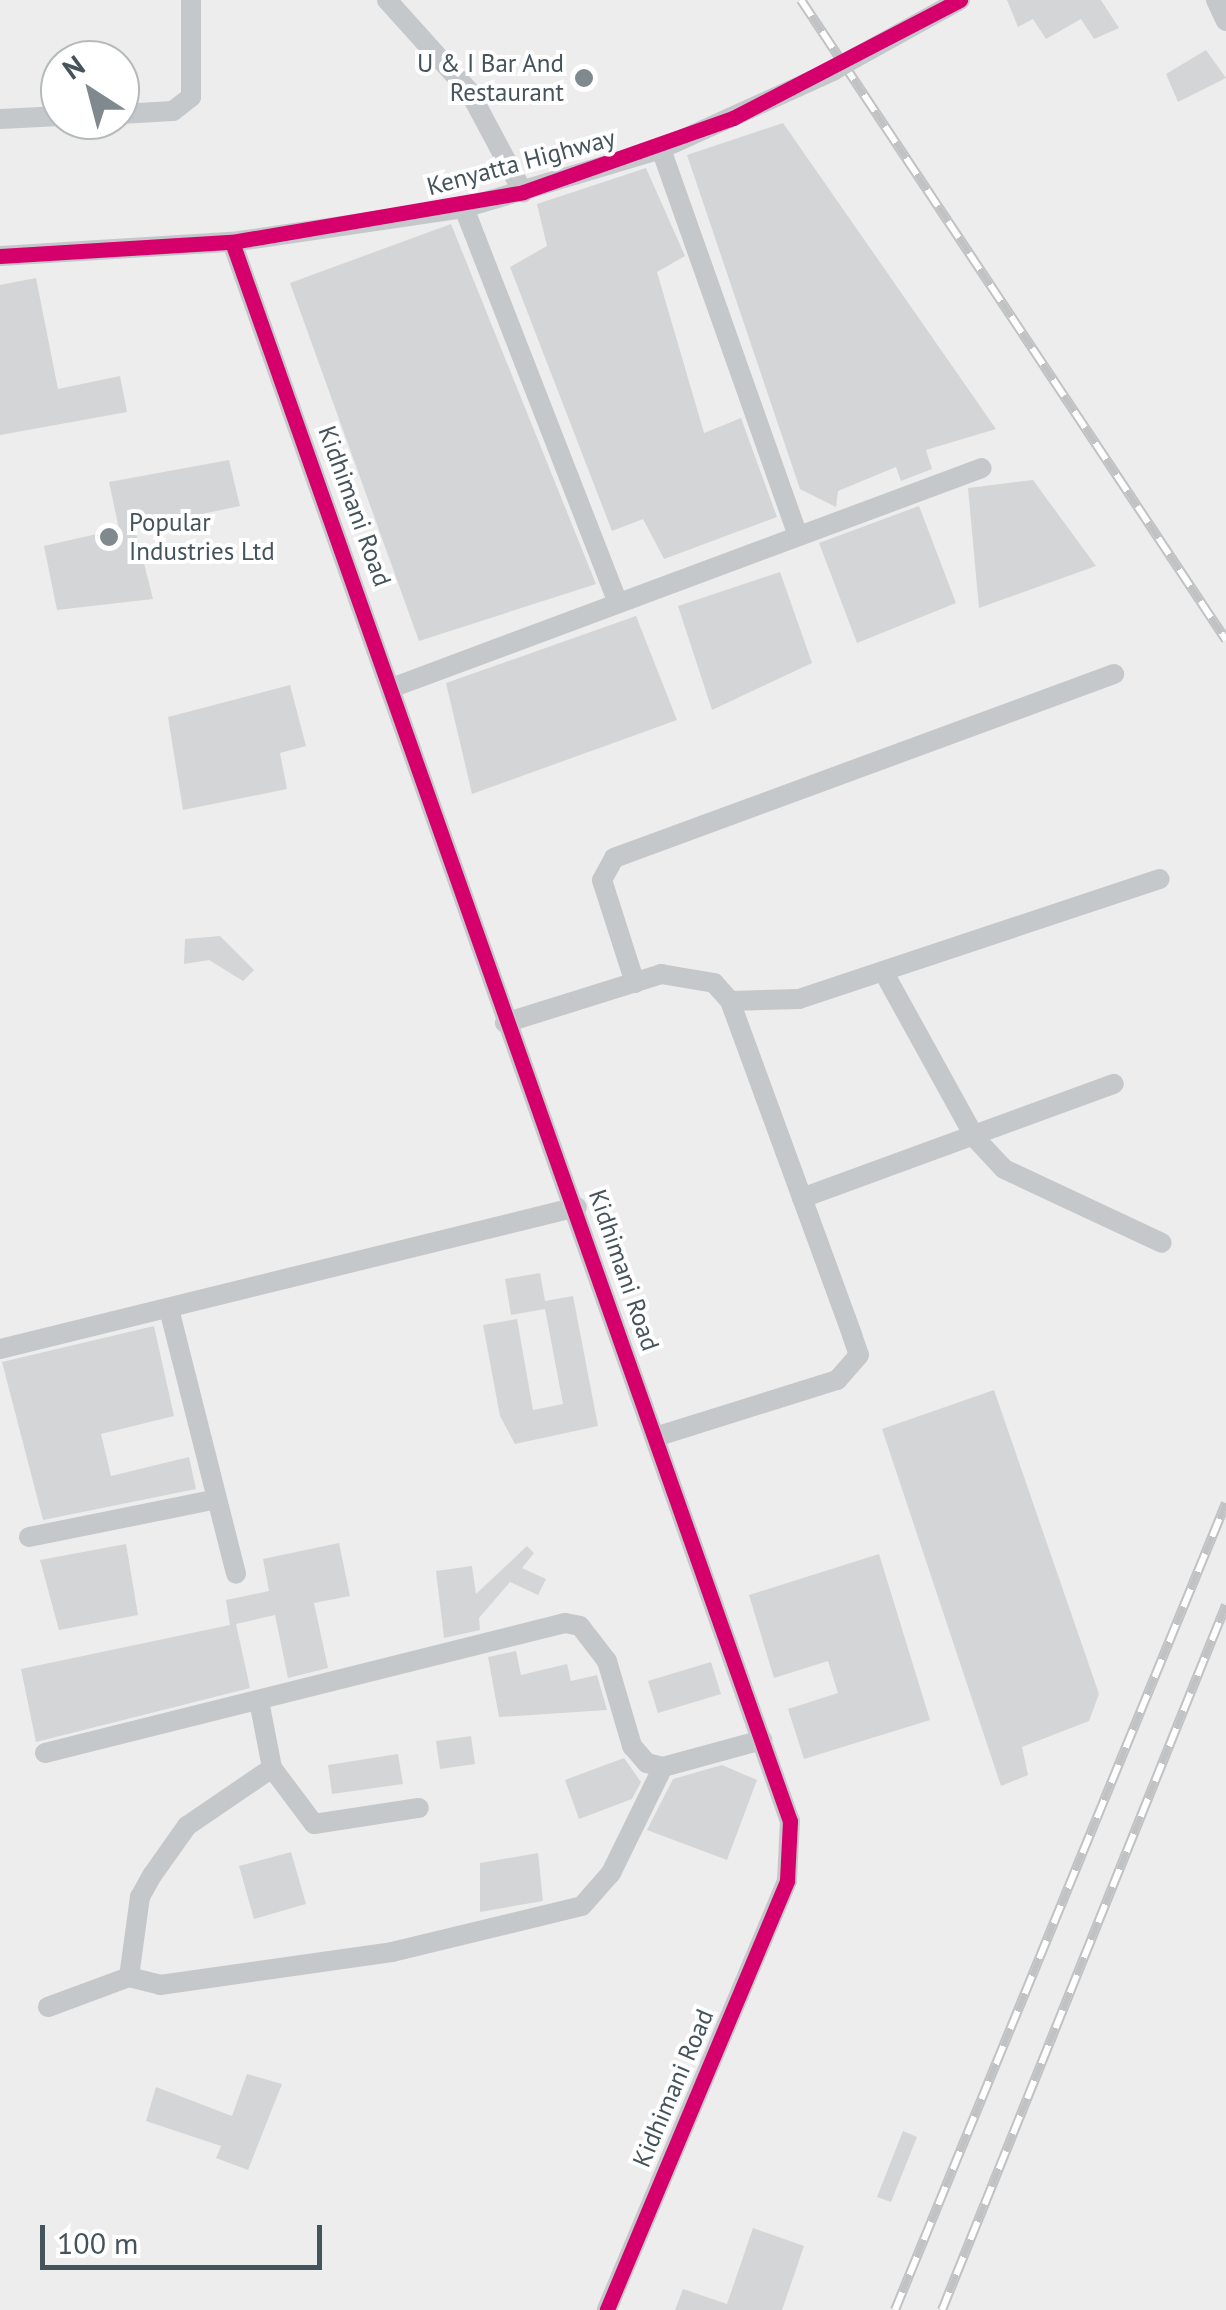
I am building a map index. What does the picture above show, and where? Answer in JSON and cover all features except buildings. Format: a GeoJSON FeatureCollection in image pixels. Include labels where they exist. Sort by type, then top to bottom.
{"type":"FeatureCollection","features":[{"type":"Feature","properties":{"kind":"street"},"geometry":{"type":"LineString","coordinates":[[140,113],[173,112],[191,97],[191,0]]}},
{"type":"Feature","properties":{"kind":"street"},"geometry":{"type":"LineString","coordinates":[[388,0],[469,90],[523,192]]}},
{"type":"Feature","properties":{"kind":"street","name":"Kenyatta Highway"},"geometry":{"type":"LineString","coordinates":[[0,256],[232,242],[464,208],[662,149],[833,71],[960,0]]}},
{"type":"Feature","properties":{"kind":"street"},"geometry":{"type":"LineString","coordinates":[[1216,0],[1226,21]]}},
{"type":"Feature","properties":{"kind":"street"},"geometry":{"type":"LineString","coordinates":[[0,119],[40,117]]}},
{"type":"Feature","properties":{"kind":"street"},"geometry":{"type":"LineString","coordinates":[[662,149],[798,536]]}},
{"type":"Feature","properties":{"kind":"street"},"geometry":{"type":"LineString","coordinates":[[464,208],[618,603]]}},
{"type":"Feature","properties":{"kind":"street","name":"Kidhimani Road"},"geometry":{"type":"LineString","coordinates":[[232,242],[394,687],[505,1023],[576,1207],[790,1821],[788,1880],[607,2310]]}},
{"type":"Feature","properties":{"kind":"street"},"geometry":{"type":"LineString","coordinates":[[394,687],[982,468]]}},
{"type":"Feature","properties":{"kind":"street"},"geometry":{"type":"LineString","coordinates":[[635,983],[602,880],[614,858],[1114,674]]}},
{"type":"Feature","properties":{"kind":"street"},"geometry":{"type":"LineString","coordinates":[[730,1001],[798,999],[1160,879]]}},
{"type":"Feature","properties":{"kind":"street"},"geometry":{"type":"LineString","coordinates":[[882,971],[975,1138],[1004,1169],[1162,1243]]}},
{"type":"Feature","properties":{"kind":"street"},"geometry":{"type":"LineString","coordinates":[[505,1023],[635,983],[690,972],[730,1001],[859,1355],[853,1371],[655,1437]]}},
{"type":"Feature","properties":{"kind":"street"},"geometry":{"type":"LineString","coordinates":[[802,1198],[975,1138],[1114,1084]]}},
{"type":"Feature","properties":{"kind":"street"},"geometry":{"type":"LineString","coordinates":[[0,1349],[576,1207]]}},
{"type":"Feature","properties":{"kind":"street"},"geometry":{"type":"LineString","coordinates":[[169,1309],[212,1500],[236,1574]]}},
{"type":"Feature","properties":{"kind":"street"},"geometry":{"type":"LineString","coordinates":[[29,1538],[212,1500]]}},
{"type":"Feature","properties":{"kind":"street"},"geometry":{"type":"LineString","coordinates":[[45,1753],[260,1706],[573,1624],[607,1661],[632,1746],[663,1767]]}},
{"type":"Feature","properties":{"kind":"street"},"geometry":{"type":"LineString","coordinates":[[260,1706],[272,1768],[302,1814],[324,1829],[420,1808]]}},
{"type":"Feature","properties":{"kind":"street"},"geometry":{"type":"LineString","coordinates":[[48,2007],[130,1977],[160,1985],[392,1952],[582,1906],[611,1874],[663,1767],[762,1740]]}},
{"type":"Feature","properties":{"kind":"street"},"geometry":{"type":"LineString","coordinates":[[130,1977],[140,1897],[153,1874],[186,1826],[272,1768]]}},
{"type":"Feature","properties":{"kind":"railway"},"geometry":{"type":"LineString","coordinates":[[801,0],[1226,640]]}},
{"type":"Feature","properties":{"kind":"railway"},"geometry":{"type":"LineString","coordinates":[[895,2310],[1226,1503]]}},
{"type":"Feature","properties":{"kind":"railway"},"geometry":{"type":"LineString","coordinates":[[942,2310],[1226,1605]]}},
{"type":"Feature","properties":{"kind":"cycle path"},"geometry":{"type":"LineString","coordinates":[[0,256],[232,242],[523,192],[733,118],[960,0]]}},
{"type":"Feature","properties":{"kind":"cycle path"},"geometry":{"type":"LineString","coordinates":[[232,242],[790,1821],[787,1881],[607,2310]]}},
{"type":"Feature","properties":{"kind":"place","name":"U & I Bar And Restaurant"},"geometry":{"type":"Point","coordinates":[584,78]}},
{"type":"Feature","properties":{"kind":"place","name":"Popular Industries Ltd"},"geometry":{"type":"Point","coordinates":[109,537]}}]}
